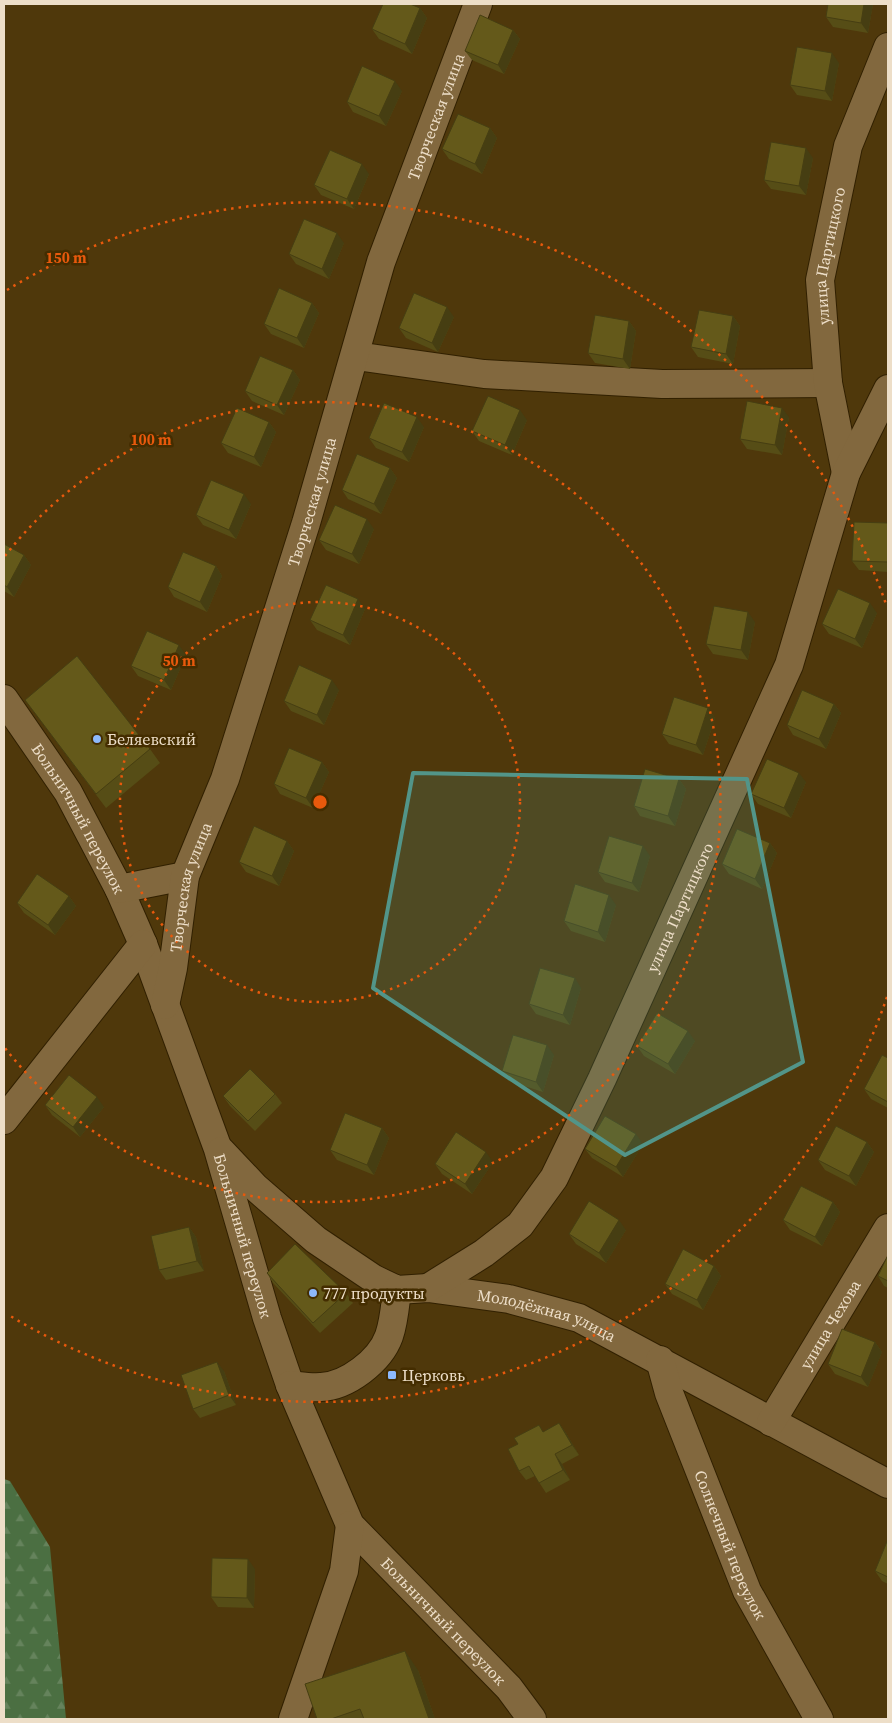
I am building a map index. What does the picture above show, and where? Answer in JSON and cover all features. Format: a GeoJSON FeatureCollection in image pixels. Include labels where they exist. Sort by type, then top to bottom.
{"type":"FeatureCollection","features":[{"type":"Feature","properties":{"kind":"street","name":"Творческая улица"},"geometry":{"type":"LineString","coordinates":[[165,1005],[173,968],[185,876],[225,779],[306,523],[356,356],[381,262],[478,4]]}},
{"type":"Feature","properties":{"kind":"street","name":"улица Партицкого"},"geometry":{"type":"LineString","coordinates":[[846,473],[828,384],[820,280],[848,146],[888,47]]}},
{"type":"Feature","properties":{"kind":"street"},"geometry":{"type":"LineString","coordinates":[[356,356],[494,375],[662,384],[828,384]]}},
{"type":"Feature","properties":{"kind":"street","name":"улица Партицкого"},"geometry":{"type":"LineString","coordinates":[[428,1288],[484,1253],[520,1225],[554,1178],[602,1079],[788,665],[846,473],[888,388]]}},
{"type":"Feature","properties":{"kind":"street","name":"Больничный переулок"},"geometry":{"type":"LineString","coordinates":[[4,699],[68,792],[119,889],[143,944],[218,1148],[267,1318],[290,1385],[350,1525],[509,1688],[532,1719]]}},
{"type":"Feature","properties":{"kind":"street"},"geometry":{"type":"LineString","coordinates":[[119,889],[185,876]]}},
{"type":"Feature","properties":{"kind":"street"},"geometry":{"type":"LineString","coordinates":[[4,1120],[143,944]]}},
{"type":"Feature","properties":{"kind":"street"},"geometry":{"type":"LineString","coordinates":[[218,1148],[255,1187],[316,1240],[374,1278],[397,1290],[389,1337],[379,1353],[359,1371],[345,1381],[321,1388],[290,1385]]}},
{"type":"Feature","properties":{"kind":"street","name":"улица Чехова"},"geometry":{"type":"LineString","coordinates":[[771,1422],[888,1228]]}},
{"type":"Feature","properties":{"kind":"street","name":"Молодёжная улица"},"geometry":{"type":"LineString","coordinates":[[397,1290],[428,1288],[509,1299],[538,1305],[579,1318],[888,1484]]}},
{"type":"Feature","properties":{"kind":"street","name":"Солнечный переулок"},"geometry":{"type":"LineString","coordinates":[[660,1360],[669,1394],[747,1591],[819,1719]]}},
{"type":"Feature","properties":{"kind":"street"},"geometry":{"type":"LineString","coordinates":[[293,1719],[344,1572],[350,1525]]}},
{"type":"Feature","properties":{"kind":"highlighted area"},"geometry":{"type":"Polygon","coordinates":[[[413,773],[747,779],[803,1062],[625,1155],[373,988],[413,773]]]}},
{"type":"Feature","properties":{"kind":"green space"},"geometry":{"type":"Polygon","coordinates":[[[4,1479],[10,1481],[50,1547],[66,1719],[4,1719],[4,1479]]]}},
{"type":"Feature","properties":{"kind":"building"},"geometry":{"type":"Polygon","coordinates":[[[383,4],[410,4],[420,8],[405,44],[372,29],[383,4]]]}},
{"type":"Feature","properties":{"kind":"building"},"geometry":{"type":"Polygon","coordinates":[[[828,4],[864,4],[861,23],[826,17],[828,4]]]}},
{"type":"Feature","properties":{"kind":"building"},"geometry":{"type":"Polygon","coordinates":[[[480,15],[513,30],[498,65],[465,51],[480,15]]]}},
{"type":"Feature","properties":{"kind":"building"},"geometry":{"type":"Polygon","coordinates":[[[797,47],[832,53],[825,91],[790,85],[797,47]]]}},
{"type":"Feature","properties":{"kind":"building"},"geometry":{"type":"Polygon","coordinates":[[[362,66],[395,81],[379,116],[347,102],[362,66]]]}},
{"type":"Feature","properties":{"kind":"building"},"geometry":{"type":"Polygon","coordinates":[[[458,114],[490,128],[475,164],[442,149],[458,114]]]}},
{"type":"Feature","properties":{"kind":"building"},"geometry":{"type":"Polygon","coordinates":[[[771,142],[806,148],[799,186],[764,180],[771,142]]]}},
{"type":"Feature","properties":{"kind":"building"},"geometry":{"type":"Polygon","coordinates":[[[330,150],[362,164],[347,199],[314,185],[330,150]]]}},
{"type":"Feature","properties":{"kind":"building"},"geometry":{"type":"Polygon","coordinates":[[[304,219],[337,233],[322,269],[289,254],[304,219]]]}},
{"type":"Feature","properties":{"kind":"building"},"geometry":{"type":"Polygon","coordinates":[[[279,288],[312,303],[297,338],[264,324],[279,288]]]}},
{"type":"Feature","properties":{"kind":"building"},"geometry":{"type":"Polygon","coordinates":[[[414,293],[447,307],[432,343],[399,328],[414,293]]]}},
{"type":"Feature","properties":{"kind":"building"},"geometry":{"type":"Polygon","coordinates":[[[699,310],[733,316],[726,354],[691,347],[699,310]]]}},
{"type":"Feature","properties":{"kind":"building"},"geometry":{"type":"Polygon","coordinates":[[[595,315],[629,321],[623,359],[588,353],[595,315]]]}},
{"type":"Feature","properties":{"kind":"building"},"geometry":{"type":"Polygon","coordinates":[[[260,356],[293,370],[277,405],[245,391],[260,356]]]}},
{"type":"Feature","properties":{"kind":"building"},"geometry":{"type":"Polygon","coordinates":[[[488,396],[520,410],[505,445],[472,431],[488,396]]]}},
{"type":"Feature","properties":{"kind":"building"},"geometry":{"type":"Polygon","coordinates":[[[747,401],[782,408],[775,445],[740,439],[747,401]]]}},
{"type":"Feature","properties":{"kind":"building"},"geometry":{"type":"Polygon","coordinates":[[[384,403],[417,417],[402,452],[369,438],[384,403]]]}},
{"type":"Feature","properties":{"kind":"building"},"geometry":{"type":"Polygon","coordinates":[[[237,408],[269,422],[254,457],[221,443],[237,408]]]}},
{"type":"Feature","properties":{"kind":"building"},"geometry":{"type":"Polygon","coordinates":[[[357,454],[390,468],[374,504],[342,490],[357,454]]]}},
{"type":"Feature","properties":{"kind":"building"},"geometry":{"type":"Polygon","coordinates":[[[211,480],[244,494],[229,530],[196,515],[211,480]]]}},
{"type":"Feature","properties":{"kind":"building"},"geometry":{"type":"Polygon","coordinates":[[[335,505],[367,519],[352,554],[319,540],[335,505]]]}},
{"type":"Feature","properties":{"kind":"building"},"geometry":{"type":"Polygon","coordinates":[[[854,522],[888,523],[888,562],[852,561],[854,522]]]}},
{"type":"Feature","properties":{"kind":"building"},"geometry":{"type":"Polygon","coordinates":[[[4,544],[24,555],[7,587],[4,585],[4,544]]]}},
{"type":"Feature","properties":{"kind":"building"},"geometry":{"type":"Polygon","coordinates":[[[183,552],[216,566],[200,602],[168,587],[183,552]]]}},
{"type":"Feature","properties":{"kind":"building"},"geometry":{"type":"Polygon","coordinates":[[[326,585],[358,599],[343,635],[310,620],[326,585]]]}},
{"type":"Feature","properties":{"kind":"building"},"geometry":{"type":"Polygon","coordinates":[[[838,589],[870,603],[855,639],[822,624],[838,589]]]}},
{"type":"Feature","properties":{"kind":"building"},"geometry":{"type":"Polygon","coordinates":[[[714,606],[748,612],[741,650],[706,644],[714,606]]]}},
{"type":"Feature","properties":{"kind":"building"},"geometry":{"type":"Polygon","coordinates":[[[147,631],[179,645],[164,680],[131,666],[147,631]]]}},
{"type":"Feature","properties":{"kind":"building","name":"Беляевский"},"geometry":{"type":"Polygon","coordinates":[[[77,656],[150,749],[96,794],[25,700],[77,656]]]}},
{"type":"Feature","properties":{"kind":"building"},"geometry":{"type":"Polygon","coordinates":[[[299,665],[332,680],[317,715],[284,701],[299,665]]]}},
{"type":"Feature","properties":{"kind":"building"},"geometry":{"type":"Polygon","coordinates":[[[802,690],[834,704],[819,739],[787,725],[802,690]]]}},
{"type":"Feature","properties":{"kind":"building"},"geometry":{"type":"Polygon","coordinates":[[[674,697],[708,708],[696,745],[662,734],[674,697]]]}},
{"type":"Feature","properties":{"kind":"building"},"geometry":{"type":"Polygon","coordinates":[[[289,748],[322,762],[306,798],[274,784],[289,748]]]}},
{"type":"Feature","properties":{"kind":"building"},"geometry":{"type":"Polygon","coordinates":[[[767,759],[799,773],[784,808],[751,794],[767,759]]]}},
{"type":"Feature","properties":{"kind":"building"},"geometry":{"type":"Polygon","coordinates":[[[645,769],[679,779],[668,816],[634,806],[645,769]]]}},
{"type":"Feature","properties":{"kind":"building"},"geometry":{"type":"Polygon","coordinates":[[[254,826],[287,841],[272,876],[239,862],[254,826]]]}},
{"type":"Feature","properties":{"kind":"building"},"geometry":{"type":"Polygon","coordinates":[[[737,829],[770,843],[755,879],[722,864],[737,829]]]}},
{"type":"Feature","properties":{"kind":"building"},"geometry":{"type":"Polygon","coordinates":[[[609,836],[643,846],[632,883],[598,872],[609,836]]]}},
{"type":"Feature","properties":{"kind":"building"},"geometry":{"type":"Polygon","coordinates":[[[37,874],[69,896],[48,925],[17,903],[37,874]]]}},
{"type":"Feature","properties":{"kind":"building"},"geometry":{"type":"Polygon","coordinates":[[[575,884],[609,895],[598,932],[564,921],[575,884]]]}},
{"type":"Feature","properties":{"kind":"building"},"geometry":{"type":"Polygon","coordinates":[[[540,968],[575,978],[563,1015],[529,1004],[540,968]]]}},
{"type":"Feature","properties":{"kind":"building"},"geometry":{"type":"Polygon","coordinates":[[[657,1013],[688,1031],[668,1064],[637,1046],[657,1013]]]}},
{"type":"Feature","properties":{"kind":"building"},"geometry":{"type":"Polygon","coordinates":[[[513,1035],[547,1045],[536,1082],[502,1071],[513,1035]]]}},
{"type":"Feature","properties":{"kind":"building"},"geometry":{"type":"Polygon","coordinates":[[[882,1055],[888,1058],[888,1102],[864,1089],[882,1055]]]}},
{"type":"Feature","properties":{"kind":"building"},"geometry":{"type":"Polygon","coordinates":[[[250,1069],[275,1094],[248,1121],[223,1096],[250,1069]]]}},
{"type":"Feature","properties":{"kind":"building"},"geometry":{"type":"Polygon","coordinates":[[[69,1075],[97,1097],[73,1127],[45,1105],[69,1075]]]}},
{"type":"Feature","properties":{"kind":"building"},"geometry":{"type":"Polygon","coordinates":[[[345,1113],[382,1128],[367,1165],[330,1150],[345,1113]]]}},
{"type":"Feature","properties":{"kind":"building"},"geometry":{"type":"Polygon","coordinates":[[[605,1116],[636,1134],[616,1167],[585,1149],[605,1116]]]}},
{"type":"Feature","properties":{"kind":"building"},"geometry":{"type":"Polygon","coordinates":[[[836,1126],[867,1142],[849,1176],[818,1160],[836,1126]]]}},
{"type":"Feature","properties":{"kind":"building"},"geometry":{"type":"Polygon","coordinates":[[[456,1132],[486,1152],[465,1184],[435,1164],[456,1132]]]}},
{"type":"Feature","properties":{"kind":"building"},"geometry":{"type":"Polygon","coordinates":[[[801,1186],[833,1202],[815,1237],[783,1220],[801,1186]]]}},
{"type":"Feature","properties":{"kind":"building"},"geometry":{"type":"Polygon","coordinates":[[[589,1201],[619,1220],[599,1253],[569,1234],[589,1201]]]}},
{"type":"Feature","properties":{"kind":"building"},"geometry":{"type":"Polygon","coordinates":[[[189,1227],[197,1261],[159,1270],[151,1236],[189,1227]]]}},
{"type":"Feature","properties":{"kind":"building","name":"777 продукты"},"geometry":{"type":"Polygon","coordinates":[[[295,1244],[346,1293],[313,1323],[267,1273],[295,1244]]]}},
{"type":"Feature","properties":{"kind":"building"},"geometry":{"type":"Polygon","coordinates":[[[683,1249],[714,1266],[697,1300],[665,1284],[683,1249]]]}},
{"type":"Feature","properties":{"kind":"building"},"geometry":{"type":"Polygon","coordinates":[[[888,1255],[888,1281],[878,1276],[888,1255]]]}},
{"type":"Feature","properties":{"kind":"building"},"geometry":{"type":"Polygon","coordinates":[[[842,1329],[875,1342],[861,1377],[828,1364],[842,1329]]]}},
{"type":"Feature","properties":{"kind":"building"},"geometry":{"type":"Polygon","coordinates":[[[217,1362],[229,1395],[193,1409],[181,1375],[217,1362]]]}},
{"type":"Feature","properties":{"kind":"building"},"geometry":{"type":"Polygon","coordinates":[[[559,1423],[572,1445],[555,1454],[563,1470],[539,1483],[529,1466],[519,1471],[508,1449],[518,1444],[514,1438],[539,1425],[543,1432],[559,1423]]]}},
{"type":"Feature","properties":{"kind":"building"},"geometry":{"type":"Polygon","coordinates":[[[888,1539],[888,1577],[875,1571],[888,1539]]]}},
{"type":"Feature","properties":{"kind":"building"},"geometry":{"type":"Polygon","coordinates":[[[212,1558],[248,1559],[247,1598],[211,1597],[212,1558]]]}},
{"type":"Feature","properties":{"kind":"building"},"geometry":{"type":"Polygon","coordinates":[[[405,1651],[429,1719],[364,1719],[360,1709],[331,1719],[317,1719],[305,1684],[405,1651]]]}},
{"type":"Feature","properties":{"kind":"place","name":"Беляевский"},"geometry":{"type":"Point","coordinates":[97,739]}},
{"type":"Feature","properties":{"kind":"place","name":"777 продукты"},"geometry":{"type":"Point","coordinates":[313,1293]}},
{"type":"Feature","properties":{"kind":"place","name":"Церковь"},"geometry":{"type":"Point","coordinates":[392,1375]}}]}
